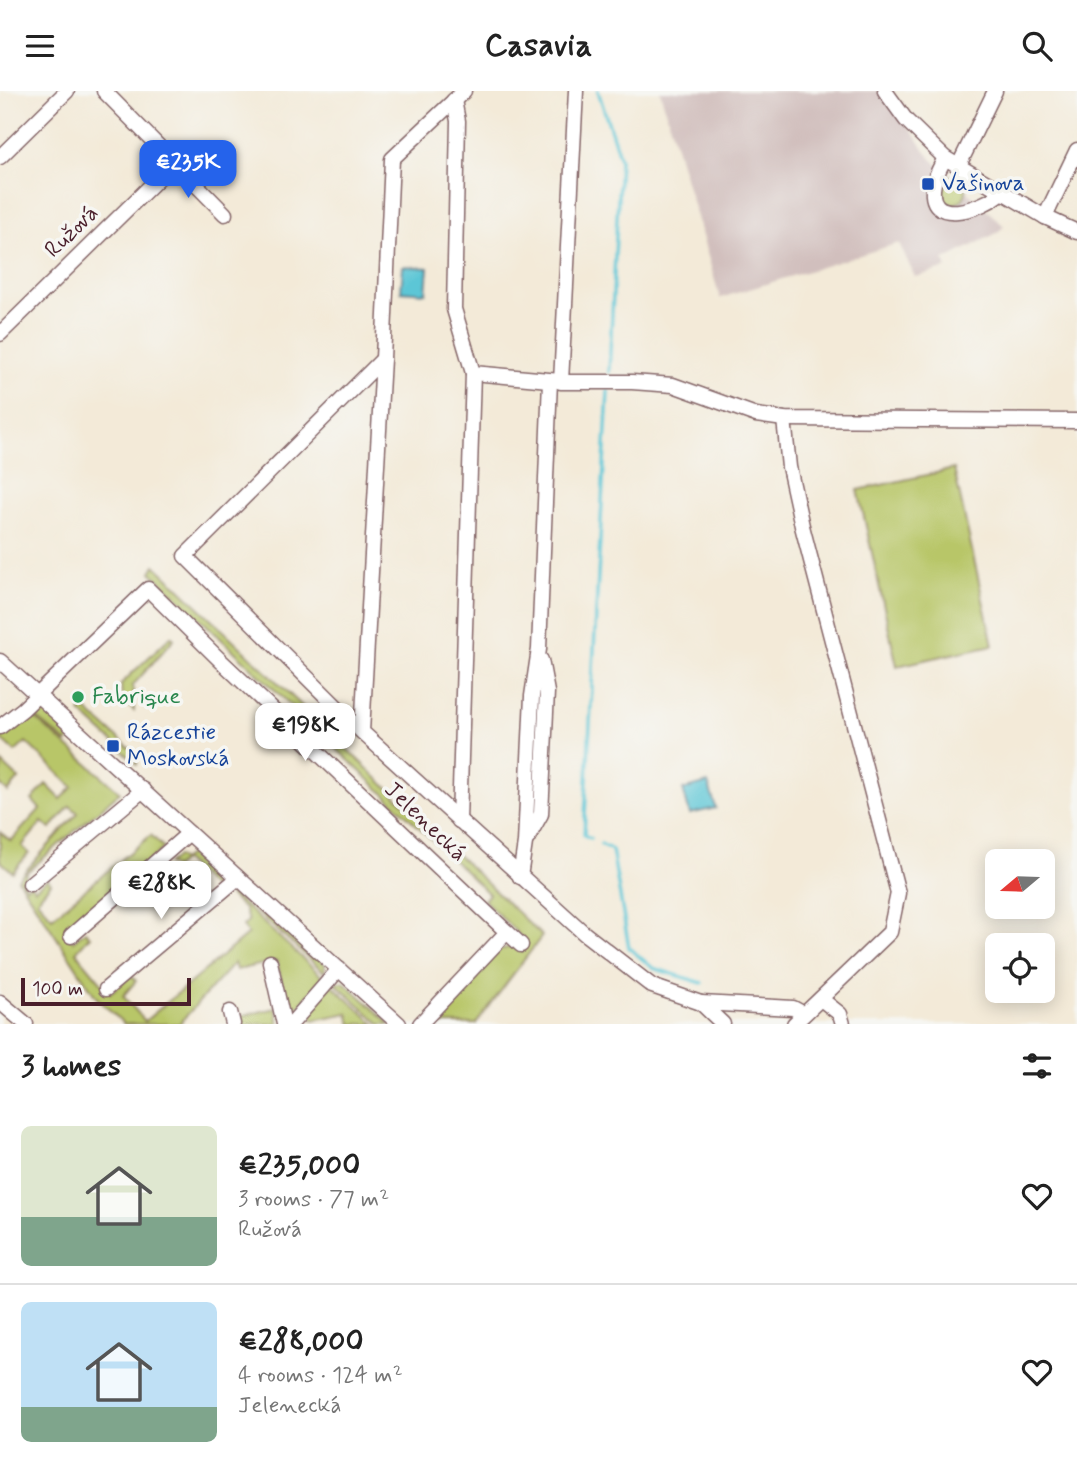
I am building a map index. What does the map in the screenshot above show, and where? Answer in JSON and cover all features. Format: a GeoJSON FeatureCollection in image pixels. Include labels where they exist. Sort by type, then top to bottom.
{"type":"FeatureCollection","features":[{"type":"Feature","properties":{"kind":"street"},"geometry":{"type":"LineString","coordinates":[[0,157],[67,91]]}},
{"type":"Feature","properties":{"kind":"street"},"geometry":{"type":"LineString","coordinates":[[104,91],[225,213]]}},
{"type":"Feature","properties":{"kind":"street"},"geometry":{"type":"LineString","coordinates":[[520,877],[525,843],[532,697],[539,649],[576,91]]}},
{"type":"Feature","properties":{"kind":"street"},"geometry":{"type":"LineString","coordinates":[[885,91],[906,120],[945,158],[1077,233]]}},
{"type":"Feature","properties":{"kind":"street"},"geometry":{"type":"LineString","coordinates":[[958,167],[995,91]]}},
{"type":"Feature","properties":{"kind":"street"},"geometry":{"type":"LineString","coordinates":[[362,732],[393,159],[459,95]]}},
{"type":"Feature","properties":{"kind":"street"},"geometry":{"type":"LineString","coordinates":[[459,95],[454,309],[473,373],[459,821]]}},
{"type":"Feature","properties":{"kind":"street"},"geometry":{"type":"LineString","coordinates":[[1045,217],[1077,150]]}},
{"type":"Feature","properties":{"kind":"street"},"geometry":{"type":"LineString","coordinates":[[945,158],[933,186],[934,199],[942,209],[956,213],[989,203],[1002,192]]}},
{"type":"Feature","properties":{"kind":"street","name":"Ružová"},"geometry":{"type":"LineString","coordinates":[[0,334],[175,162]]}},
{"type":"Feature","properties":{"kind":"street"},"geometry":{"type":"LineString","coordinates":[[383,359],[185,556],[362,732],[585,934],[652,986],[701,1003],[793,1008],[799,1019],[890,932],[898,893],[802,526],[789,467],[783,419]]}},
{"type":"Feature","properties":{"kind":"street"},"geometry":{"type":"LineString","coordinates":[[473,373],[556,381],[673,385],[756,415],[783,419],[1077,421]]}},
{"type":"Feature","properties":{"kind":"street","name":"Jelenecká"},"geometry":{"type":"LineString","coordinates":[[38,695],[148,589],[507,932]]}},
{"type":"Feature","properties":{"kind":"street"},"geometry":{"type":"LineString","coordinates":[[0,661],[400,1024]]}},
{"type":"Feature","properties":{"kind":"street"},"geometry":{"type":"LineString","coordinates":[[0,727],[38,695]]}},
{"type":"Feature","properties":{"kind":"street"},"geometry":{"type":"LineString","coordinates":[[30,884],[143,790]]}},
{"type":"Feature","properties":{"kind":"street"},"geometry":{"type":"LineString","coordinates":[[71,936],[189,833]]}},
{"type":"Feature","properties":{"kind":"street"},"geometry":{"type":"LineString","coordinates":[[106,989],[238,878]]}},
{"type":"Feature","properties":{"kind":"street"},"geometry":{"type":"LineString","coordinates":[[420,1024],[507,932],[521,945]]}},
{"type":"Feature","properties":{"kind":"street"},"geometry":{"type":"LineString","coordinates":[[270,963],[284,1024]]}},
{"type":"Feature","properties":{"kind":"street"},"geometry":{"type":"LineString","coordinates":[[291,1024],[338,969]]}},
{"type":"Feature","properties":{"kind":"street"},"geometry":{"type":"LineString","coordinates":[[821,999],[840,1014],[843,1024]]}},
{"type":"Feature","properties":{"kind":"street"},"geometry":{"type":"LineString","coordinates":[[0,1002],[26,1024]]}},
{"type":"Feature","properties":{"kind":"street"},"geometry":{"type":"LineString","coordinates":[[701,1003],[723,1024]]}},
{"type":"Feature","properties":{"kind":"shaded area"},"geometry":{"type":"Polygon","coordinates":[[[660,91],[885,91],[931,159],[1004,226],[997,233],[944,260],[947,268],[915,277],[899,243],[720,298],[660,91]]]}},
{"type":"Feature","properties":{"kind":"green space"},"geometry":{"type":"Polygon","coordinates":[[[952,176],[962,180],[966,190],[962,200],[952,204],[942,200],[938,190],[942,180],[952,176]]]}},
{"type":"Feature","properties":{"kind":"green space"},"geometry":{"type":"Polygon","coordinates":[[[954,469],[993,645],[897,666],[858,490],[954,469]]]}},
{"type":"Feature","properties":{"kind":"green space"},"geometry":{"type":"Polygon","coordinates":[[[155,565],[542,936],[476,1024],[429,1024],[497,951],[512,946],[522,952],[527,943],[484,900],[489,894],[151,572],[155,565]]]}},
{"type":"Feature","properties":{"kind":"green space"},"geometry":{"type":"Polygon","coordinates":[[[171,636],[174,639],[133,685],[134,711],[122,700],[121,684],[171,636]]]}},
{"type":"Feature","properties":{"kind":"green space"},"geometry":{"type":"Polygon","coordinates":[[[84,708],[137,755],[137,764],[80,712],[84,708]]]}},
{"type":"Feature","properties":{"kind":"green space"},"geometry":{"type":"Polygon","coordinates":[[[36,709],[45,710],[73,736],[67,743],[29,712],[36,709]]]}},
{"type":"Feature","properties":{"kind":"green space"},"geometry":{"type":"Polygon","coordinates":[[[29,713],[120,792],[26,873],[23,882],[27,887],[30,884],[35,889],[47,879],[51,883],[37,900],[52,917],[151,835],[164,848],[65,932],[73,941],[85,931],[90,936],[76,952],[110,993],[131,975],[136,981],[123,996],[145,1021],[248,934],[243,926],[248,921],[244,909],[230,896],[232,894],[324,978],[289,1017],[277,961],[236,970],[234,963],[179,1024],[124,1024],[96,997],[18,879],[78,813],[70,806],[50,829],[42,822],[22,846],[29,853],[13,872],[0,861],[0,832],[11,841],[40,809],[32,800],[46,784],[61,799],[73,787],[26,742],[15,752],[0,738],[29,713]]]}},
{"type":"Feature","properties":{"kind":"green space"},"geometry":{"type":"Polygon","coordinates":[[[2,763],[19,779],[8,792],[0,785],[2,763]]]}},
{"type":"Feature","properties":{"kind":"green space"},"geometry":{"type":"Polygon","coordinates":[[[189,855],[221,884],[215,890],[184,860],[174,868],[168,864],[177,856],[182,860],[189,855]]]}},
{"type":"Feature","properties":{"kind":"green space"},"geometry":{"type":"Polygon","coordinates":[[[241,889],[325,964],[325,973],[233,890],[241,889]]]}},
{"type":"Feature","properties":{"kind":"green space"},"geometry":{"type":"Polygon","coordinates":[[[334,982],[344,982],[391,1024],[380,1024],[334,982]]]}},
{"type":"Feature","properties":{"kind":"green space"},"geometry":{"type":"Polygon","coordinates":[[[331,984],[375,1024],[351,1024],[348,1013],[314,1020],[306,1014],[331,984]]]}},
{"type":"Feature","properties":{"kind":"green space"},"geometry":{"type":"Polygon","coordinates":[[[276,1008],[279,1024],[243,1024],[241,1016],[276,1008]]]}},
{"type":"Feature","properties":{"kind":"water"},"geometry":{"type":"Polygon","coordinates":[[[403,266],[428,268],[426,293],[401,291],[403,266]]]}},
{"type":"Feature","properties":{"kind":"water"},"geometry":{"type":"Polygon","coordinates":[[[708,783],[716,808],[690,814],[683,790],[708,783]]]}},
{"type":"Feature","properties":{"kind":"waterway"},"geometry":{"type":"LineString","coordinates":[[598,91],[620,159],[609,372]]}},
{"type":"Feature","properties":{"kind":"waterway"},"geometry":{"type":"LineString","coordinates":[[590,838],[584,835],[608,391]]}},
{"type":"Feature","properties":{"kind":"waterway"},"geometry":{"type":"LineString","coordinates":[[601,844],[612,850],[629,948],[653,968],[702,983]]}},
{"type":"Feature","properties":{"kind":"place","name":"Vašinova"},"geometry":{"type":"Point","coordinates":[928,184]}},
{"type":"Feature","properties":{"kind":"place","name":"Fabrique"},"geometry":{"type":"Point","coordinates":[78,697]}},
{"type":"Feature","properties":{"kind":"place","name":"Rázcestie Moskovská"},"geometry":{"type":"Point","coordinates":[113,746]}}]}
